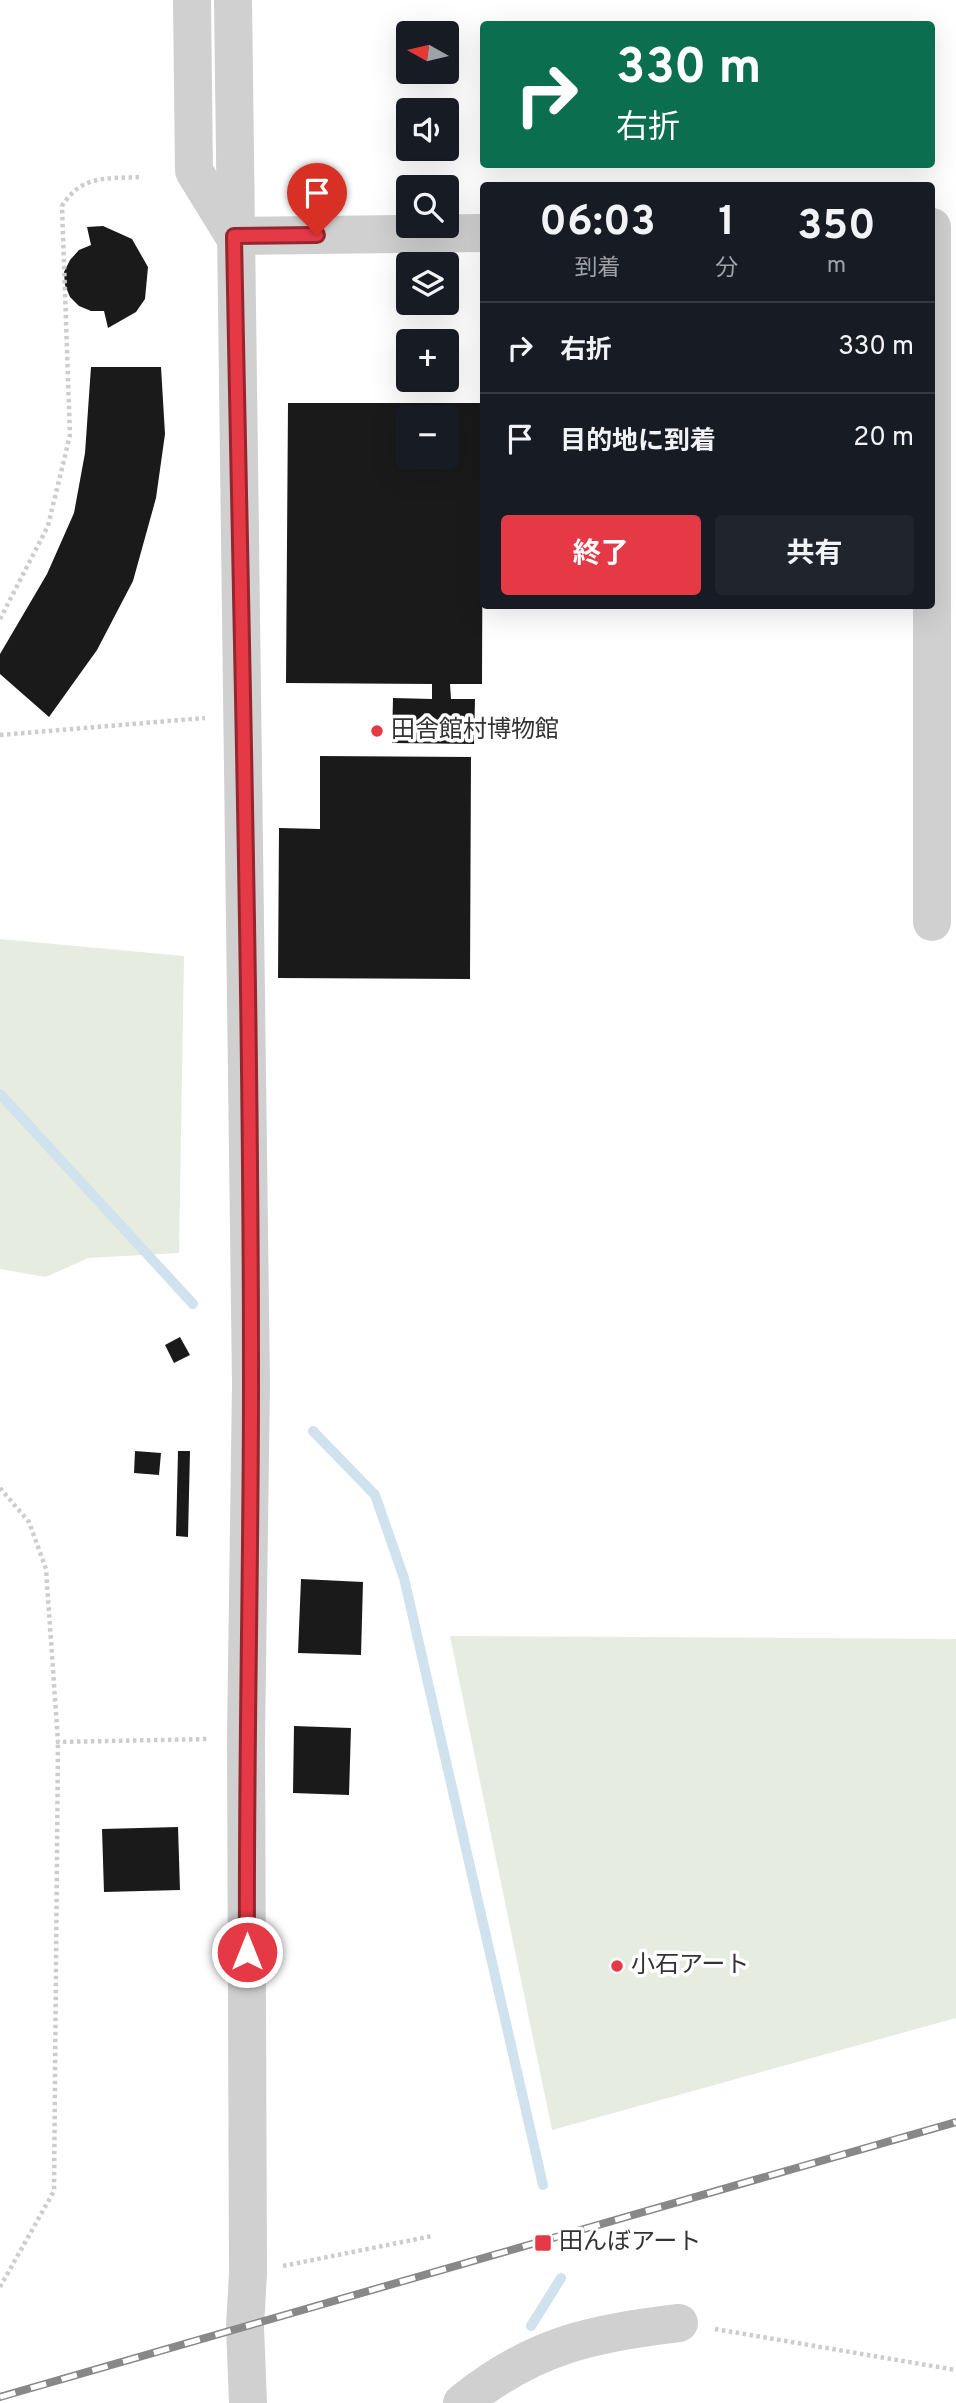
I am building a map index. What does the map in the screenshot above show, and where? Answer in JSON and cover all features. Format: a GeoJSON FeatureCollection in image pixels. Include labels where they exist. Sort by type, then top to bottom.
{"type":"FeatureCollection","features":[{"type":"Feature","properties":{"kind":"street"},"geometry":{"type":"LineString","coordinates":[[191,0],[194,171],[234,236]]}},
{"type":"Feature","properties":{"kind":"street"},"geometry":{"type":"LineString","coordinates":[[233,0],[251,1384],[246,1738],[248,2403]]}},
{"type":"Feature","properties":{"kind":"street"},"geometry":{"type":"LineString","coordinates":[[935,227],[956,227]]}},
{"type":"Feature","properties":{"kind":"street"},"geometry":{"type":"LineString","coordinates":[[234,236],[480,233]]}},
{"type":"Feature","properties":{"kind":"street"},"geometry":{"type":"LineString","coordinates":[[932,609],[932,922]]}},
{"type":"Feature","properties":{"kind":"street"},"geometry":{"type":"LineString","coordinates":[[462,2403],[504,2372],[542,2352],[608,2332],[679,2323]]}},
{"type":"Feature","properties":{"kind":"path"},"geometry":{"type":"LineString","coordinates":[[0,619],[48,526],[70,435],[62,206],[73,189],[94,180],[141,177]]}},
{"type":"Feature","properties":{"kind":"path"},"geometry":{"type":"LineString","coordinates":[[0,735],[244,715]]}},
{"type":"Feature","properties":{"kind":"path"},"geometry":{"type":"LineString","coordinates":[[0,1488],[29,1522],[46,1569],[58,1742],[54,2191],[0,2287]]}},
{"type":"Feature","properties":{"kind":"path"},"geometry":{"type":"LineString","coordinates":[[58,1742],[246,1738]]}},
{"type":"Feature","properties":{"kind":"path"},"geometry":{"type":"LineString","coordinates":[[248,2273],[432,2236]]}},
{"type":"Feature","properties":{"kind":"path"},"geometry":{"type":"LineString","coordinates":[[679,2323],[956,2370]]}},
{"type":"Feature","properties":{"kind":"shaded area"},"geometry":{"type":"Polygon","coordinates":[[[0,939],[184,956],[179,1253],[88,1258],[46,1277],[0,1269],[0,939]]]}},
{"type":"Feature","properties":{"kind":"shaded area"},"geometry":{"type":"Polygon","coordinates":[[[450,1636],[956,1639],[956,2018],[552,2130],[450,1636]]]}},
{"type":"Feature","properties":{"kind":"building"},"geometry":{"type":"Polygon","coordinates":[[[103,226],[132,239],[148,267],[145,299],[136,312],[108,328],[104,311],[91,311],[79,306],[70,297],[64,272],[79,250],[91,245],[87,227],[103,226]]]}},
{"type":"Feature","properties":{"kind":"building"},"geometry":{"type":"Polygon","coordinates":[[[91,367],[161,367],[165,434],[156,498],[133,581],[97,650],[49,717],[0,674],[0,654],[47,574],[74,513],[85,453],[91,367]]]}},
{"type":"Feature","properties":{"kind":"building"},"geometry":{"type":"Polygon","coordinates":[[[288,403],[480,403],[482,684],[450,684],[451,699],[475,699],[474,744],[392,743],[393,698],[432,699],[432,684],[286,683],[288,403]]]}},
{"type":"Feature","properties":{"kind":"building"},"geometry":{"type":"Polygon","coordinates":[[[320,756],[471,757],[470,979],[278,978],[279,828],[320,829],[320,756]]]}},
{"type":"Feature","properties":{"kind":"building"},"geometry":{"type":"Polygon","coordinates":[[[180,1337],[190,1355],[174,1363],[165,1345],[180,1337]]]}},
{"type":"Feature","properties":{"kind":"building"},"geometry":{"type":"Polygon","coordinates":[[[135,1451],[161,1453],[159,1475],[134,1473],[135,1451]]]}},
{"type":"Feature","properties":{"kind":"building"},"geometry":{"type":"Polygon","coordinates":[[[178,1451],[190,1451],[188,1537],[176,1536],[178,1451]]]}},
{"type":"Feature","properties":{"kind":"building"},"geometry":{"type":"Polygon","coordinates":[[[301,1579],[363,1582],[361,1655],[298,1653],[301,1579]]]}},
{"type":"Feature","properties":{"kind":"building"},"geometry":{"type":"Polygon","coordinates":[[[294,1726],[351,1728],[349,1795],[293,1793],[294,1726]]]}},
{"type":"Feature","properties":{"kind":"building"},"geometry":{"type":"Polygon","coordinates":[[[178,1827],[180,1890],[104,1892],[102,1829],[178,1827]]]}},
{"type":"Feature","properties":{"kind":"waterway"},"geometry":{"type":"LineString","coordinates":[[0,1094],[193,1304]]}},
{"type":"Feature","properties":{"kind":"waterway"},"geometry":{"type":"LineString","coordinates":[[313,1431],[375,1495],[404,1578],[543,2185]]}},
{"type":"Feature","properties":{"kind":"waterway"},"geometry":{"type":"LineString","coordinates":[[531,2326],[561,2278]]}},
{"type":"Feature","properties":{"kind":"railway"},"geometry":{"type":"LineString","coordinates":[[0,2397],[956,2122]]}},
{"type":"Feature","properties":{"kind":"place","name":"田舎館村博物館"},"geometry":{"type":"Point","coordinates":[377,731]}},
{"type":"Feature","properties":{"kind":"place","name":"小石アート"},"geometry":{"type":"Point","coordinates":[617,1966]}},
{"type":"Feature","properties":{"kind":"place","name":"田んぼアート"},"geometry":{"type":"Point","coordinates":[543,2243]}},
{"type":"Feature","properties":{"kind":"route"},"geometry":{"type":"LineString","coordinates":[[247,1952],[246,1738],[251,1384],[244,715],[234,236],[317,235]]}}]}
